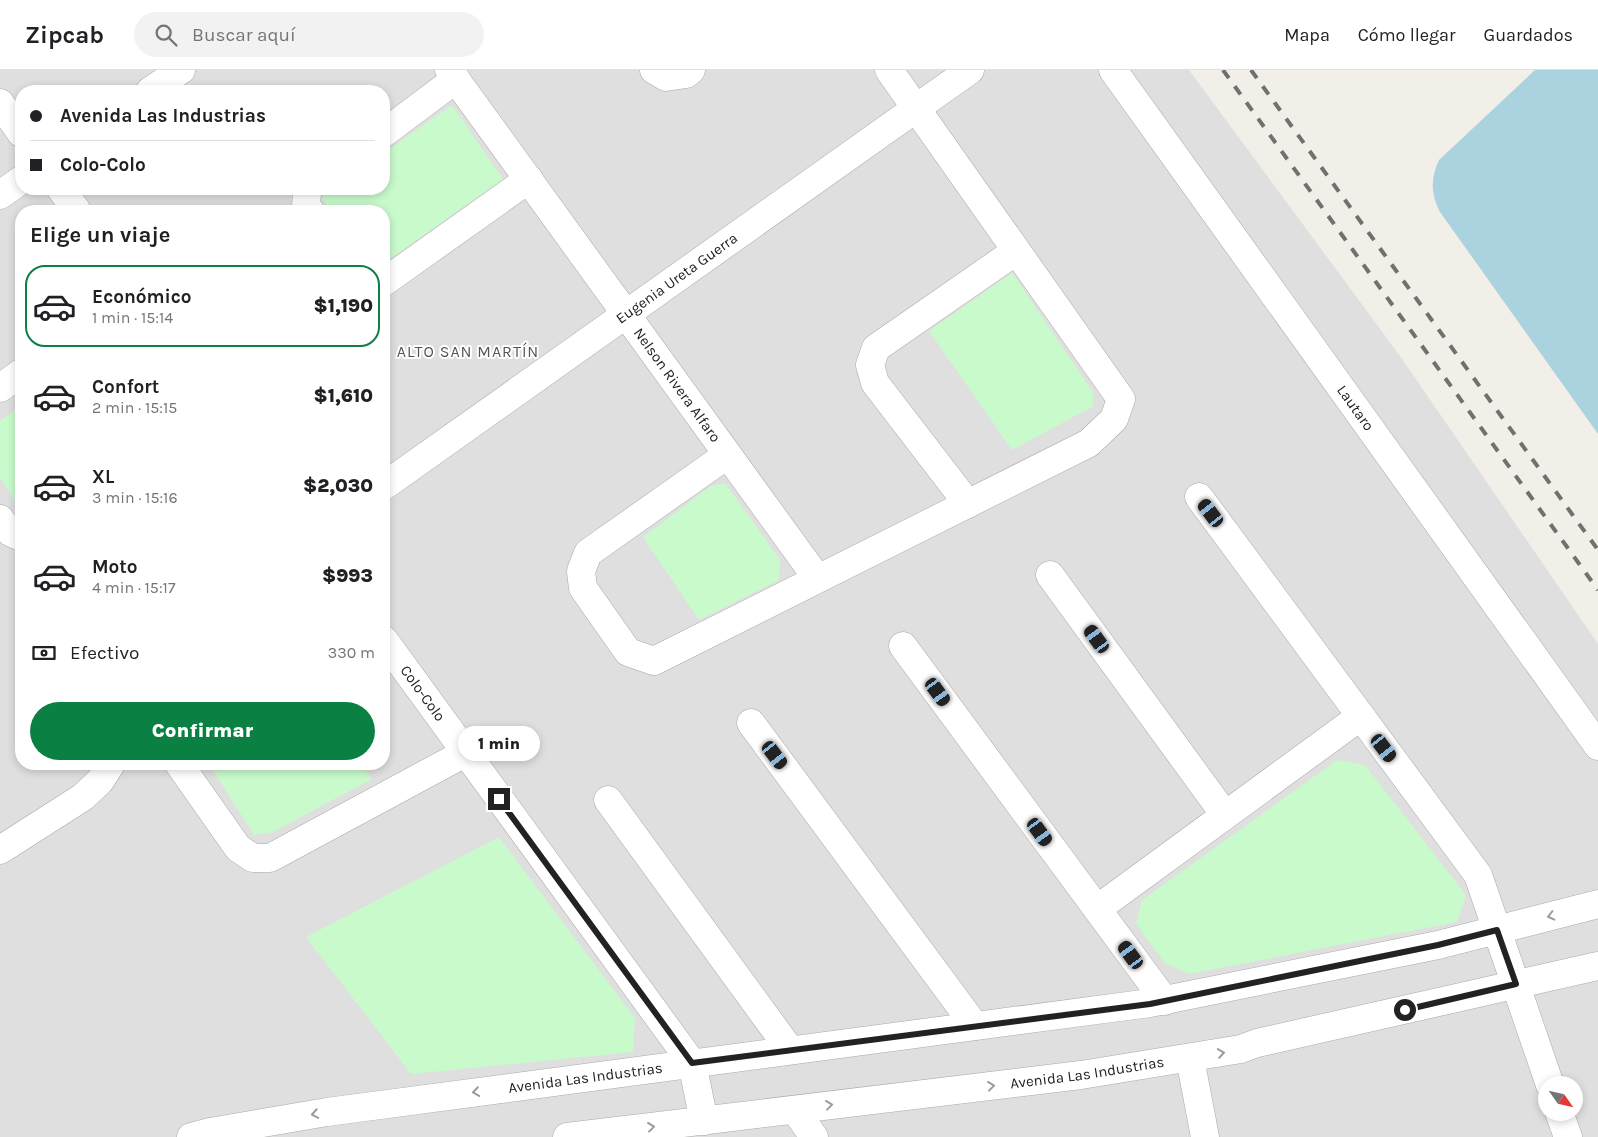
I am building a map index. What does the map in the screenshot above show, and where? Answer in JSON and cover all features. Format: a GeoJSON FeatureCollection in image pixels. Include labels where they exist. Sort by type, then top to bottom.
{"type":"FeatureCollection","features":[{"type":"Feature","properties":{"kind":"street"},"geometry":{"type":"LineString","coordinates":[[159,85],[180,70]]}},
{"type":"Feature","properties":{"kind":"street"},"geometry":{"type":"LineString","coordinates":[[654,70],[666,77],[686,74],[691,70]]}},
{"type":"Feature","properties":{"kind":"street"},"geometry":{"type":"LineString","coordinates":[[727,455],[588,553],[581,571],[583,588],[628,652],[654,661],[1089,443],[1114,419],[1121,399],[889,70]]}},
{"type":"Feature","properties":{"kind":"street","name":"Eugenia Ureta Guerra"},"geometry":{"type":"LineString","coordinates":[[390,482],[970,70]]}},
{"type":"Feature","properties":{"kind":"street","name":"Lautaro"},"geometry":{"type":"LineString","coordinates":[[1113,70],[1598,746]]}},
{"type":"Feature","properties":{"kind":"street"},"geometry":{"type":"LineString","coordinates":[[390,128],[453,74]]}},
{"type":"Feature","properties":{"kind":"street","name":"Nelson Rivera Alfaro"},"geometry":{"type":"LineString","coordinates":[[453,74],[727,455],[818,578]]}},
{"type":"Feature","properties":{"kind":"street"},"geometry":{"type":"LineString","coordinates":[[0,103],[15,124]]}},
{"type":"Feature","properties":{"kind":"street"},"geometry":{"type":"LineString","coordinates":[[390,278],[529,179]]}},
{"type":"Feature","properties":{"kind":"street"},"geometry":{"type":"LineString","coordinates":[[0,195],[15,184]]}},
{"type":"Feature","properties":{"kind":"street"},"geometry":{"type":"LineString","coordinates":[[968,504],[875,383],[870,365],[876,348],[1016,251]]}},
{"type":"Feature","properties":{"kind":"street"},"geometry":{"type":"LineString","coordinates":[[0,388],[15,377]]}},
{"type":"Feature","properties":{"kind":"street"},"geometry":{"type":"LineString","coordinates":[[1199,497],[1478,874],[1547,1076]]}},
{"type":"Feature","properties":{"kind":"street"},"geometry":{"type":"LineString","coordinates":[[0,518],[10,532],[15,534]]}},
{"type":"Feature","properties":{"kind":"street"},"geometry":{"type":"LineString","coordinates":[[1050,575],[1225,815]]}},
{"type":"Feature","properties":{"kind":"street"},"geometry":{"type":"LineString","coordinates":[[903,646],[1165,1001]]}},
{"type":"Feature","properties":{"kind":"street","name":"Colo-Colo"},"geometry":{"type":"LineString","coordinates":[[390,648],[692,1063],[704,1120]]}},
{"type":"Feature","properties":{"kind":"street"},"geometry":{"type":"LineString","coordinates":[[1097,909],[1361,716]]}},
{"type":"Feature","properties":{"kind":"street"},"geometry":{"type":"LineString","coordinates":[[751,723],[975,1026]]}},
{"type":"Feature","properties":{"kind":"street"},"geometry":{"type":"LineString","coordinates":[[183,770],[238,848],[253,858],[270,858],[465,753]]}},
{"type":"Feature","properties":{"kind":"street"},"geometry":{"type":"LineString","coordinates":[[0,850],[83,797],[100,781],[107,770]]}},
{"type":"Feature","properties":{"kind":"street"},"geometry":{"type":"LineString","coordinates":[[608,800],[790,1050]]}},
{"type":"Feature","properties":{"kind":"street","name":"Avenida Las Industrias"},"geometry":{"type":"LineString","coordinates":[[191,1137],[326,1112],[1165,1001],[1428,947],[1598,904]]}},
{"type":"Feature","properties":{"kind":"street","name":"Avenida Las Industrias"},"geometry":{"type":"LineString","coordinates":[[568,1137],[1082,1075],[1190,1058],[1242,1049],[1257,1043],[1598,966]]}},
{"type":"Feature","properties":{"kind":"street"},"geometry":{"type":"LineString","coordinates":[[1190,1058],[1205,1137]]}},
{"type":"Feature","properties":{"kind":"street"},"geometry":{"type":"LineString","coordinates":[[795,1110],[814,1137]]}},
{"type":"Feature","properties":{"kind":"street"},"geometry":{"type":"LineString","coordinates":[[1563,1121],[1568,1137]]}},
{"type":"Feature","properties":{"kind":"shaded area"},"geometry":{"type":"Polygon","coordinates":[[[0,70],[1189,70],[1400,356],[1598,644],[1598,1137],[0,1137],[0,70]]]}},
{"type":"Feature","properties":{"kind":"green space"},"geometry":{"type":"Polygon","coordinates":[[[452,105],[503,179],[390,259],[390,205],[327,205],[321,197],[324,195],[390,195],[390,149],[452,105]]]}},
{"type":"Feature","properties":{"kind":"green space"},"geometry":{"type":"Polygon","coordinates":[[[1012,273],[1093,392],[1094,406],[1012,450],[929,331],[1012,273]]]}},
{"type":"Feature","properties":{"kind":"green space"},"geometry":{"type":"Polygon","coordinates":[[[15,410],[15,500],[0,478],[0,421],[15,410]]]}},
{"type":"Feature","properties":{"kind":"green space"},"geometry":{"type":"Polygon","coordinates":[[[725,483],[780,560],[779,580],[699,620],[643,537],[711,486],[725,483]]]}},
{"type":"Feature","properties":{"kind":"green space"},"geometry":{"type":"Polygon","coordinates":[[[1337,760],[1365,765],[1466,895],[1457,922],[1189,974],[1165,963],[1136,924],[1142,900],[1337,760]]]}},
{"type":"Feature","properties":{"kind":"green space"},"geometry":{"type":"Polygon","coordinates":[[[213,770],[365,770],[372,779],[273,832],[254,835],[213,770]]]}},
{"type":"Feature","properties":{"kind":"green space"},"geometry":{"type":"Polygon","coordinates":[[[499,837],[635,1018],[633,1052],[411,1074],[306,937],[499,837]]]}},
{"type":"Feature","properties":{"kind":"water"},"geometry":{"type":"Polygon","coordinates":[[[1535,70],[1598,70],[1598,434],[1440,212],[1433,193],[1434,174],[1439,160],[1535,70]]]}},
{"type":"Feature","properties":{"kind":"railway"},"geometry":{"type":"LineString","coordinates":[[1223,70],[1598,590]]}},
{"type":"Feature","properties":{"kind":"railway"},"geometry":{"type":"LineString","coordinates":[[1251,70],[1598,550]]}},
{"type":"Feature","properties":{"kind":"district","name":"ALTO SAN MARTÍN"},"geometry":{"type":"Point","coordinates":[468,351]}},
{"type":"Feature","properties":{"kind":"route"},"geometry":{"type":"LineString","coordinates":[[499,799],[692,1063],[1150,1004],[1438,945],[1497,930],[1516,984],[1405,1010]]}}]}
